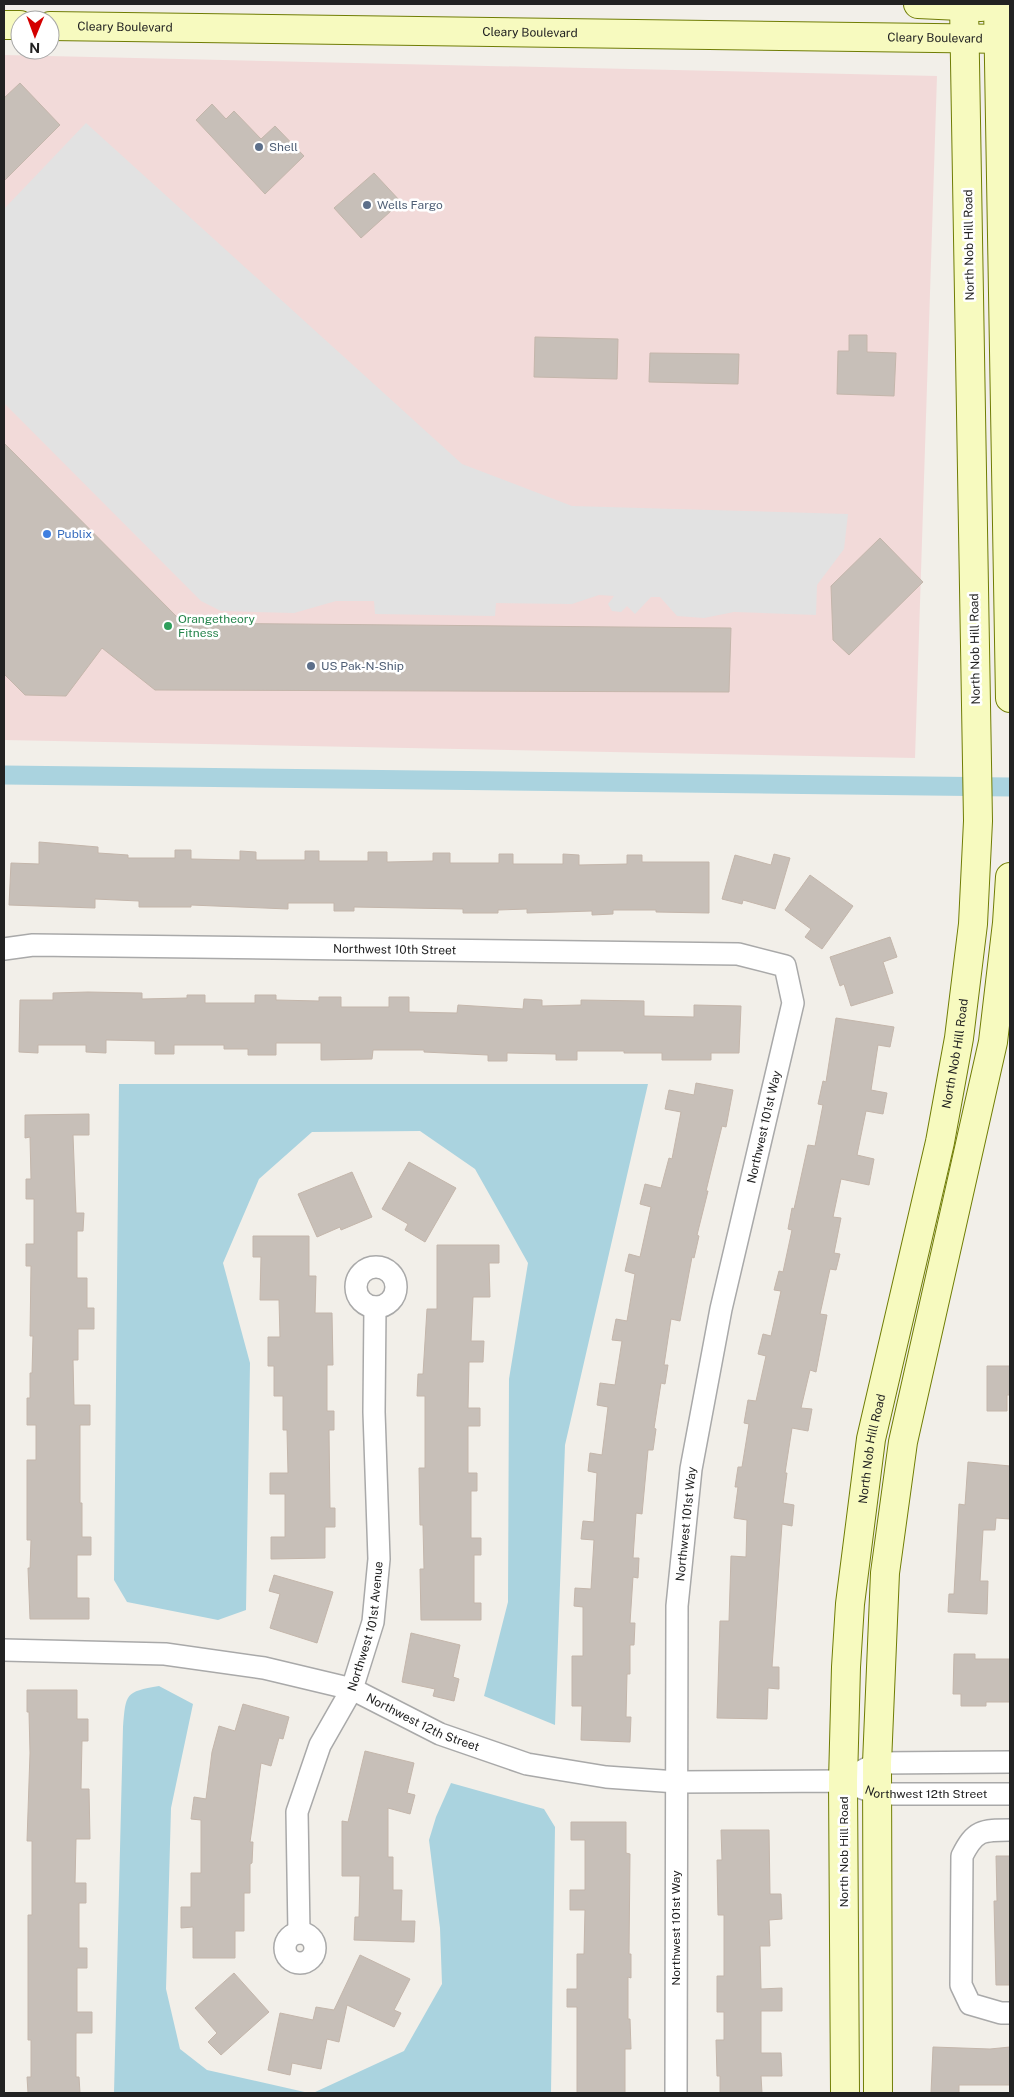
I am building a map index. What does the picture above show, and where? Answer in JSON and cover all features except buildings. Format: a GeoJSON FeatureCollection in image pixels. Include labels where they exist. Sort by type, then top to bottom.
{"type":"FeatureCollection","features":[{"type":"Feature","properties":{"kind":"main road"},"geometry":{"type":"LineString","coordinates":[[918,4],[1002,7],[1004,40],[1010,698]]}},
{"type":"Feature","properties":{"kind":"main road","name":"North Nob Hill Road"},"geometry":{"type":"LineString","coordinates":[[845,2093],[844,1781],[846,1667],[850,1604],[871,1439],[940,1142],[957,1048],[973,924],[978,821],[964,5]]}},
{"type":"Feature","properties":{"kind":"main road","name":"Cleary Boulevard"},"geometry":{"type":"LineString","coordinates":[[60,26],[1004,40]]}},
{"type":"Feature","properties":{"kind":"main road"},"geometry":{"type":"LineString","coordinates":[[878,2093],[878,1763],[885,1573],[903,1442],[993,1042],[1007,923],[1010,877]]}},
{"type":"Feature","properties":{"kind":"street","name":"Northwest 10th Street"},"geometry":{"type":"LineString","coordinates":[[4,949],[32,945],[738,954],[784,966]]}},
{"type":"Feature","properties":{"kind":"street","name":"Northwest 101st Way"},"geometry":{"type":"LineString","coordinates":[[676,2093],[677,1606],[691,1469],[721,1309],[793,1003],[784,966]]}},
{"type":"Feature","properties":{"kind":"street","name":"Northwest 101st Avenue"},"geometry":{"type":"LineString","coordinates":[[299,1933],[297,1812],[320,1745],[352,1689],[373,1622],[379,1559],[374,1412],[375,1307]]}},
{"type":"Feature","properties":{"kind":"street","name":"Northwest 12th Street"},"geometry":{"type":"LineString","coordinates":[[4,1650],[165,1654],[264,1668],[352,1689],[440,1734],[527,1764],[606,1777],[677,1782],[817,1783],[844,1781],[878,1763],[1010,1762]]}},
{"type":"Feature","properties":{"kind":"street","name":"Northwest 12th Street"},"geometry":{"type":"LineString","coordinates":[[844,1781],[878,1794],[1010,1794]]}},
{"type":"Feature","properties":{"kind":"street"},"geometry":{"type":"LineString","coordinates":[[1010,1830],[988,1830],[971,1839],[962,1856],[961,1985],[970,2004],[1001,2013],[1010,2013]]}},
{"type":"Feature","properties":{"kind":"shaded area"},"geometry":{"type":"Polygon","coordinates":[[[4,55],[10,55],[10,60],[60,60],[60,56],[937,76],[915,758],[4,740],[4,55]]]}},
{"type":"Feature","properties":{"kind":"shaded area"},"geometry":{"type":"Polygon","coordinates":[[[86,123],[462,464],[572,506],[848,514],[844,549],[817,585],[816,615],[734,612],[704,618],[677,616],[660,597],[651,597],[635,614],[627,606],[621,612],[612,611],[608,604],[614,596],[599,595],[572,604],[496,603],[495,616],[375,614],[374,601],[336,601],[294,613],[221,611],[201,601],[4,403],[4,209],[86,123]]]}},
{"type":"Feature","properties":{"kind":"water"},"geometry":{"type":"Polygon","coordinates":[[[119,1084],[648,1084],[565,1445],[555,1725],[484,1696],[508,1602],[509,1379],[528,1263],[475,1169],[420,1131],[312,1132],[259,1179],[223,1263],[250,1363],[246,1610],[218,1620],[127,1602],[114,1580],[119,1084]]]}},
{"type":"Feature","properties":{"kind":"water"},"geometry":{"type":"Polygon","coordinates":[[[159,1686],[193,1704],[171,1808],[166,1989],[180,2049],[207,2070],[309,2093],[114,2093],[124,1716],[129,1696],[139,1690],[159,1686]]]}},
{"type":"Feature","properties":{"kind":"water"},"geometry":{"type":"Polygon","coordinates":[[[451,1783],[544,1809],[555,1827],[551,2093],[313,2093],[404,2051],[442,1984],[440,1928],[429,1840],[436,1817],[451,1783]]]}},
{"type":"Feature","properties":{"kind":"waterway"},"geometry":{"type":"LineString","coordinates":[[4,775],[1010,787]]}},
{"type":"Feature","properties":{"kind":"place","name":"Shell"},"geometry":{"type":"Point","coordinates":[259,147]}},
{"type":"Feature","properties":{"kind":"place","name":"Wells Fargo"},"geometry":{"type":"Point","coordinates":[367,205]}},
{"type":"Feature","properties":{"kind":"place","name":"Publix"},"geometry":{"type":"Point","coordinates":[47,534]}},
{"type":"Feature","properties":{"kind":"place","name":"Orangetheory Fitness"},"geometry":{"type":"Point","coordinates":[168,626]}},
{"type":"Feature","properties":{"kind":"place","name":"US Pak-N-Ship"},"geometry":{"type":"Point","coordinates":[311,666]}}]}
